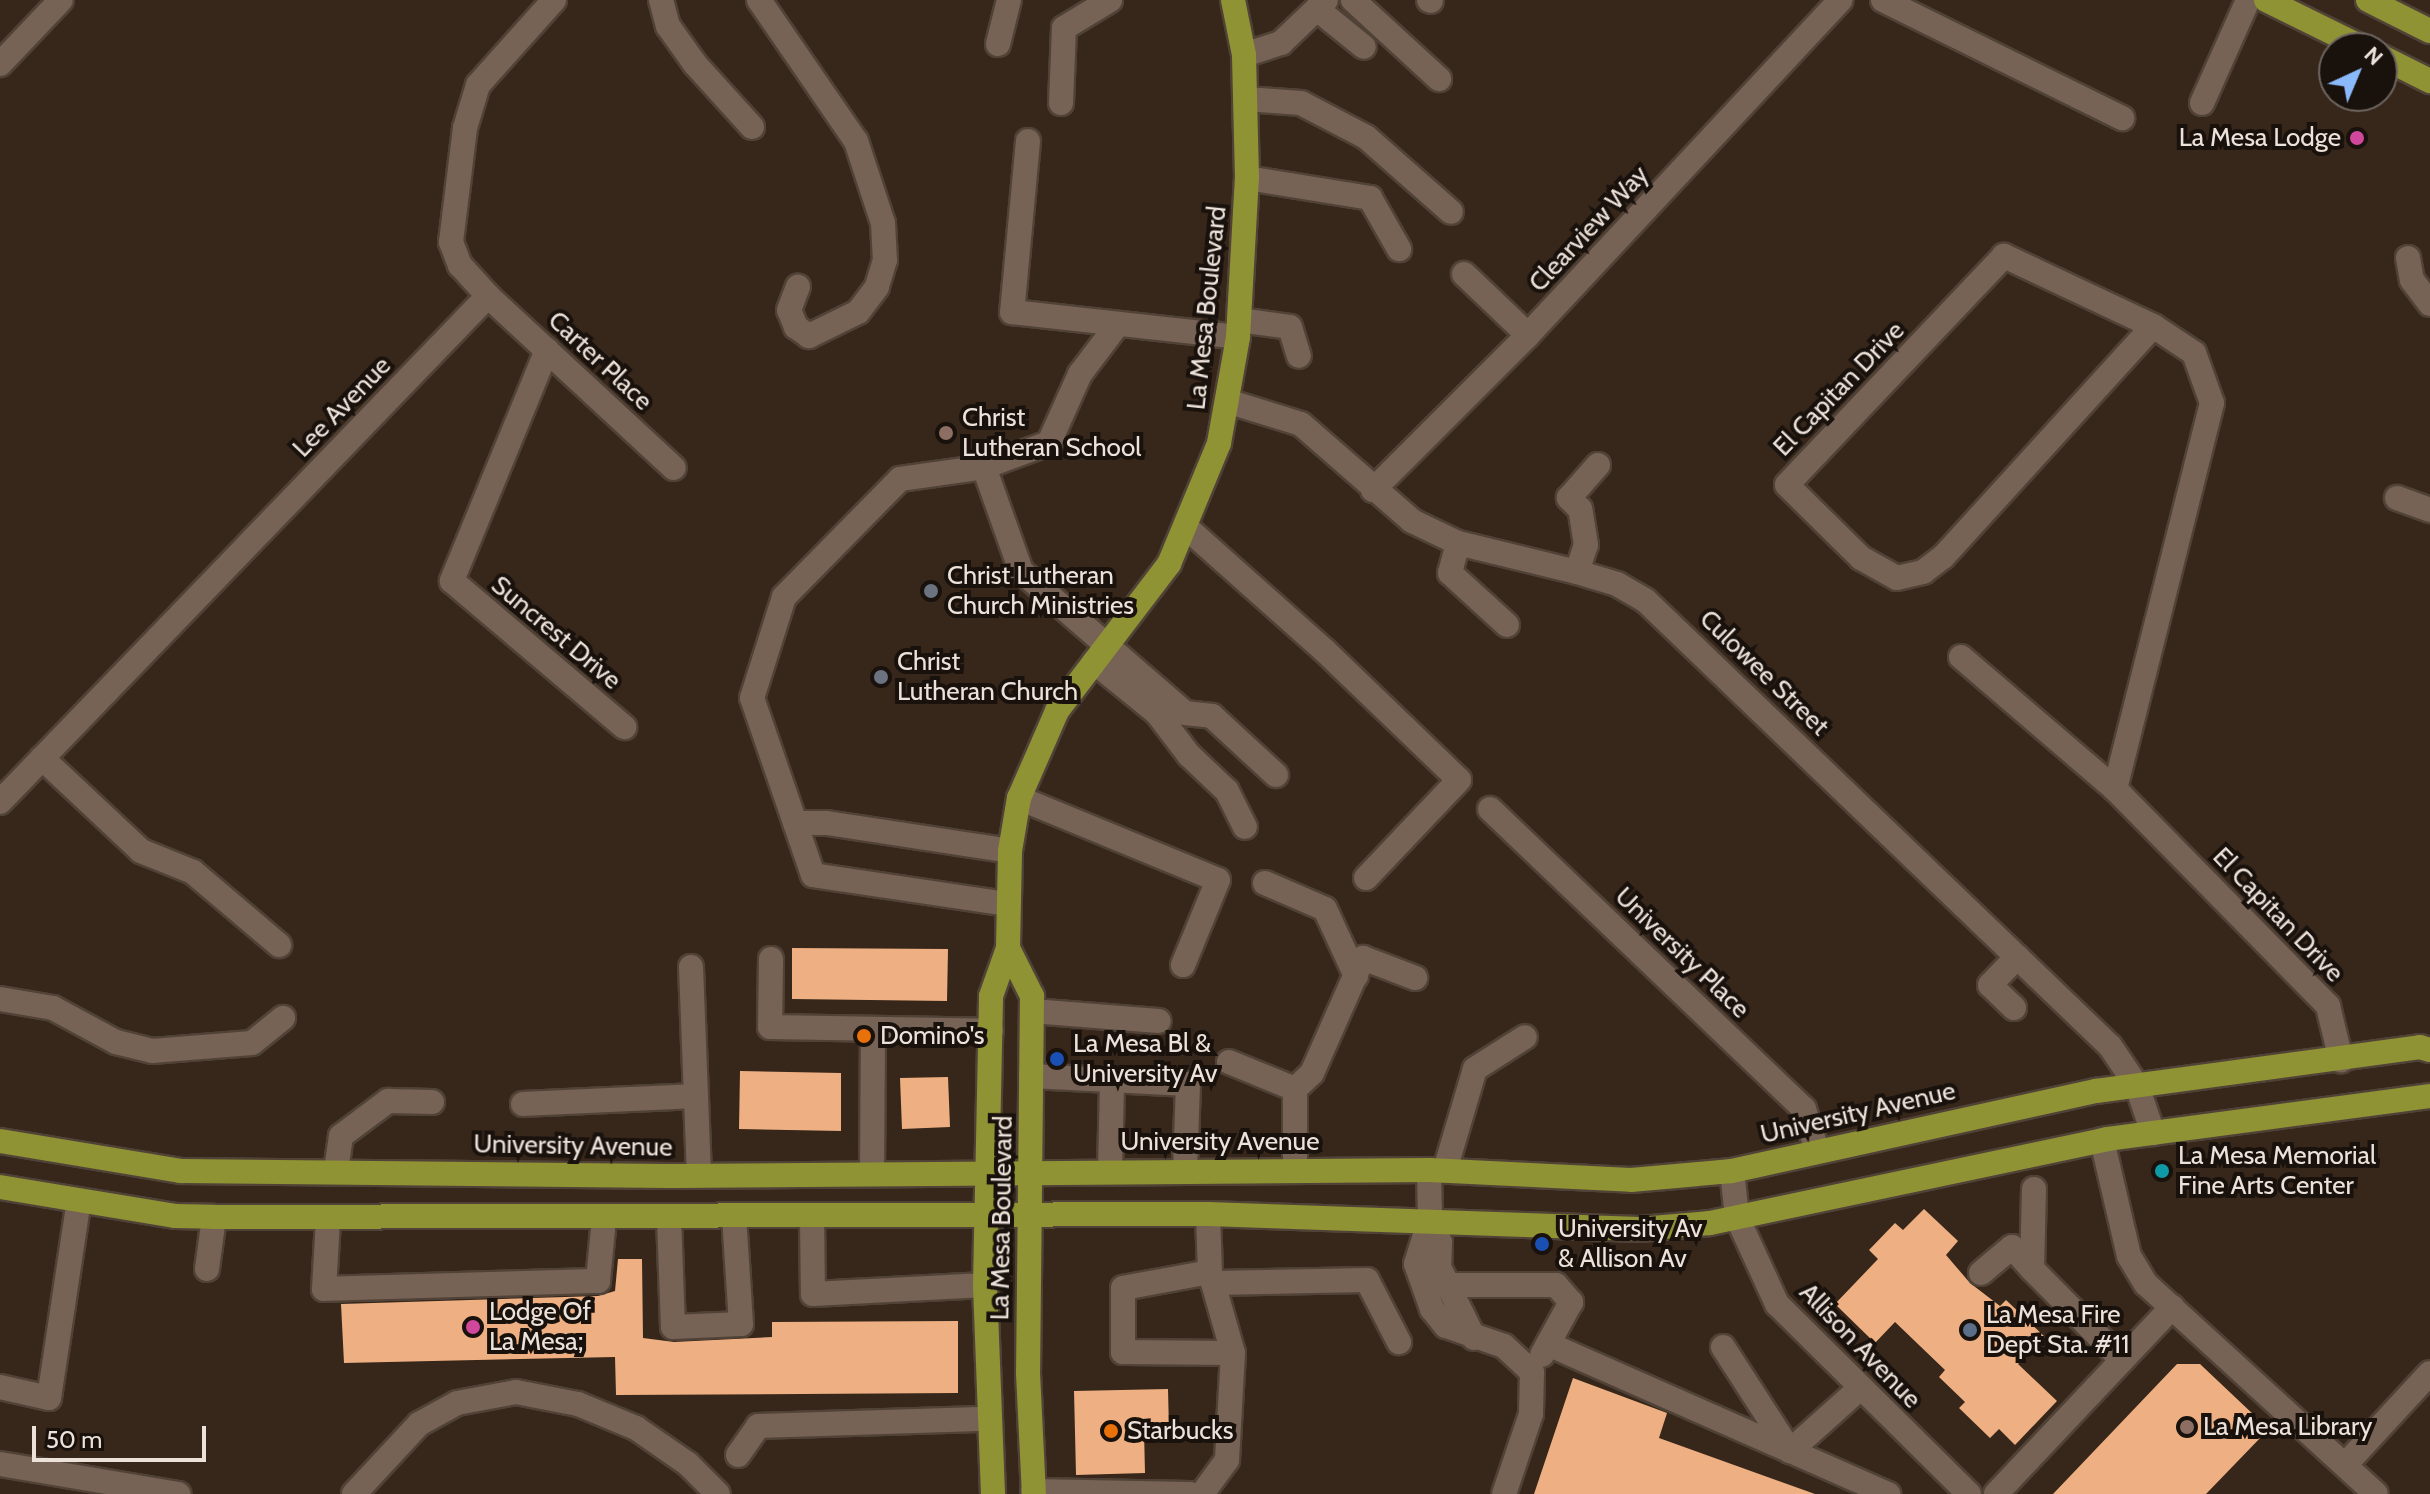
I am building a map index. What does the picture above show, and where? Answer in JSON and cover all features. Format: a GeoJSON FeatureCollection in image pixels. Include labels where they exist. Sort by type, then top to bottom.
{"type":"FeatureCollection","features":[{"type":"Feature","properties":{"kind":"main road","name":"La Mesa Boulevard"},"geometry":{"type":"LineString","coordinates":[[993,1494],[987,1419],[985,1285],[991,996],[1008,948],[1010,851],[1019,798],[1057,711],[1146,600],[1188,529],[1230,402],[1238,329],[1247,178],[1244,55],[1233,0]]}},
{"type":"Feature","properties":{"kind":"main road"},"geometry":{"type":"LineString","coordinates":[[2266,0],[2331,32]]}},
{"type":"Feature","properties":{"kind":"main road"},"geometry":{"type":"LineString","coordinates":[[2368,0],[2430,31]]}},
{"type":"Feature","properties":{"kind":"main road"},"geometry":{"type":"LineString","coordinates":[[2398,65],[2430,81]]}},
{"type":"Feature","properties":{"kind":"main road","name":"La Mesa Boulevard"},"geometry":{"type":"LineString","coordinates":[[1008,948],[1032,996],[1030,1215],[1034,1493]]}},
{"type":"Feature","properties":{"kind":"main road","name":"University Avenue"},"geometry":{"type":"LineString","coordinates":[[0,1141],[181,1171],[699,1175],[1295,1169],[1437,1170],[1631,1180],[1732,1171],[1817,1150],[2137,1086],[2420,1047],[2430,1050]]}},
{"type":"Feature","properties":{"kind":"main road"},"geometry":{"type":"LineString","coordinates":[[0,1187],[214,1217],[328,1220],[1208,1214],[1430,1219],[1640,1229],[1737,1217],[2102,1140],[2430,1096]]}},
{"type":"Feature","properties":{"kind":"street"},"geometry":{"type":"LineString","coordinates":[[0,64],[61,0]]}},
{"type":"Feature","properties":{"kind":"street"},"geometry":{"type":"LineString","coordinates":[[488,296],[460,265],[451,242],[465,128],[478,85],[554,0]]}},
{"type":"Feature","properties":{"kind":"street"},"geometry":{"type":"LineString","coordinates":[[661,0],[668,26],[752,127]]}},
{"type":"Feature","properties":{"kind":"street"},"geometry":{"type":"LineString","coordinates":[[759,0],[856,141],[883,223],[885,260],[877,287],[858,312],[809,336],[796,327],[789,310],[798,287]]}},
{"type":"Feature","properties":{"kind":"street"},"geometry":{"type":"LineString","coordinates":[[998,44],[1009,0]]}},
{"type":"Feature","properties":{"kind":"street"},"geometry":{"type":"LineString","coordinates":[[1061,103],[1064,28],[1110,0]]}},
{"type":"Feature","properties":{"kind":"street"},"geometry":{"type":"LineString","coordinates":[[1353,0],[1439,79]]}},
{"type":"Feature","properties":{"kind":"street","name":"Clearview Way"},"geometry":{"type":"LineString","coordinates":[[1373,490],[1528,335],[1840,0]]}},
{"type":"Feature","properties":{"kind":"street"},"geometry":{"type":"LineString","coordinates":[[1883,0],[2122,118]]}},
{"type":"Feature","properties":{"kind":"street"},"geometry":{"type":"LineString","coordinates":[[2202,103],[2248,0]]}},
{"type":"Feature","properties":{"kind":"street"},"geometry":{"type":"LineString","coordinates":[[1244,55],[1281,43],[1321,4],[1364,47]]}},
{"type":"Feature","properties":{"kind":"street"},"geometry":{"type":"LineString","coordinates":[[1246,99],[1301,103],[1366,137],[1451,212]]}},
{"type":"Feature","properties":{"kind":"street"},"geometry":{"type":"LineString","coordinates":[[1028,141],[1012,312],[1118,324],[1238,329],[1290,327],[1299,356]]}},
{"type":"Feature","properties":{"kind":"street"},"geometry":{"type":"LineString","coordinates":[[1247,178],[1370,198],[1399,249]]}},
{"type":"Feature","properties":{"kind":"street","name":"El Capitan Drive"},"geometry":{"type":"LineString","coordinates":[[2115,789],[2212,403],[2194,353],[2153,326],[2004,256],[1787,485],[1861,558],[1897,578],[1923,572],[1953,546],[2153,326]]}},
{"type":"Feature","properties":{"kind":"street"},"geometry":{"type":"LineString","coordinates":[[2408,258],[2412,280],[2430,304]]}},
{"type":"Feature","properties":{"kind":"street"},"geometry":{"type":"LineString","coordinates":[[1464,274],[1528,335]]}},
{"type":"Feature","properties":{"kind":"street","name":"Carter Place"},"geometry":{"type":"LineString","coordinates":[[488,296],[674,468]]}},
{"type":"Feature","properties":{"kind":"street","name":"Lee Avenue"},"geometry":{"type":"LineString","coordinates":[[0,802],[488,296]]}},
{"type":"Feature","properties":{"kind":"street"},"geometry":{"type":"LineString","coordinates":[[1007,904],[813,875],[752,698],[784,597],[900,479],[984,467],[1049,443],[1080,374],[1118,324]]}},
{"type":"Feature","properties":{"kind":"street","name":"Suncrest Drive"},"geometry":{"type":"LineString","coordinates":[[547,350],[452,581],[624,727]]}},
{"type":"Feature","properties":{"kind":"street","name":"Culowee Street"},"geometry":{"type":"LineString","coordinates":[[1230,402],[1301,424],[1412,521],[1458,543],[1617,584],[1668,618],[2110,1046],[2137,1086],[2153,1133]]}},
{"type":"Feature","properties":{"kind":"street"},"geometry":{"type":"LineString","coordinates":[[1577,572],[1586,545],[1580,509],[1569,498],[1598,465]]}},
{"type":"Feature","properties":{"kind":"street"},"geometry":{"type":"LineString","coordinates":[[984,467],[1021,571],[1157,713],[1189,755],[1227,791],[1245,827]]}},
{"type":"Feature","properties":{"kind":"street"},"geometry":{"type":"LineString","coordinates":[[2397,498],[2430,510]]}},
{"type":"Feature","properties":{"kind":"street"},"geometry":{"type":"LineString","coordinates":[[1188,529],[1324,650],[1459,780],[1366,878]]}},
{"type":"Feature","properties":{"kind":"street"},"geometry":{"type":"LineString","coordinates":[[1458,543],[1450,573],[1507,625]]}},
{"type":"Feature","properties":{"kind":"street"},"geometry":{"type":"LineString","coordinates":[[1101,654],[1185,713],[1212,716],[1276,775]]}},
{"type":"Feature","properties":{"kind":"street","name":"El Capitan Drive"},"geometry":{"type":"LineString","coordinates":[[1961,657],[2115,789],[2328,1006],[2341,1060]]}},
{"type":"Feature","properties":{"kind":"street"},"geometry":{"type":"LineString","coordinates":[[42,758],[141,851],[193,872],[279,945]]}},
{"type":"Feature","properties":{"kind":"street"},"geometry":{"type":"LineString","coordinates":[[1019,798],[1218,880],[1183,965]]}},
{"type":"Feature","properties":{"kind":"street","name":"University Place"},"geometry":{"type":"LineString","coordinates":[[1490,809],[1804,1109],[1817,1150]]}},
{"type":"Feature","properties":{"kind":"street"},"geometry":{"type":"LineString","coordinates":[[795,823],[827,823],[1010,851]]}},
{"type":"Feature","properties":{"kind":"street"},"geometry":{"type":"LineString","coordinates":[[1265,883],[1325,909],[1356,976]]}},
{"type":"Feature","properties":{"kind":"street"},"geometry":{"type":"LineString","coordinates":[[2014,1008],[1990,985],[2017,957]]}},
{"type":"Feature","properties":{"kind":"street"},"geometry":{"type":"LineString","coordinates":[[1295,1169],[1295,1089],[1312,1073],[1363,958],[1415,978]]}},
{"type":"Feature","properties":{"kind":"street"},"geometry":{"type":"LineString","coordinates":[[771,959],[770,1027],[991,1031]]}},
{"type":"Feature","properties":{"kind":"street"},"geometry":{"type":"LineString","coordinates":[[691,967],[699,1175]]}},
{"type":"Feature","properties":{"kind":"street"},"geometry":{"type":"LineString","coordinates":[[0,999],[53,1008],[116,1042],[152,1051],[252,1043],[283,1018]]}},
{"type":"Feature","properties":{"kind":"street"},"geometry":{"type":"LineString","coordinates":[[1032,1011],[1159,1021]]}},
{"type":"Feature","properties":{"kind":"street"},"geometry":{"type":"LineString","coordinates":[[872,1173],[873,1029]]}},
{"type":"Feature","properties":{"kind":"street"},"geometry":{"type":"LineString","coordinates":[[1525,1037],[1475,1069],[1437,1170],[1430,1219],[1419,1241],[1421,1281],[1432,1309],[1446,1326],[1504,1346],[1532,1372]]}},
{"type":"Feature","properties":{"kind":"street"},"geometry":{"type":"LineString","coordinates":[[1229,1062],[1295,1089]]}},
{"type":"Feature","properties":{"kind":"street"},"geometry":{"type":"LineString","coordinates":[[1031,1076],[1188,1084],[1185,1170]]}},
{"type":"Feature","properties":{"kind":"street"},"geometry":{"type":"LineString","coordinates":[[1110,1171],[1112,1080]]}},
{"type":"Feature","properties":{"kind":"street"},"geometry":{"type":"LineString","coordinates":[[523,1104],[696,1096]]}},
{"type":"Feature","properties":{"kind":"street"},"geometry":{"type":"LineString","coordinates":[[336,1171],[341,1136],[388,1101],[432,1102]]}},
{"type":"Feature","properties":{"kind":"street"},"geometry":{"type":"LineString","coordinates":[[2102,1140],[2129,1256],[2146,1284],[2376,1494]]}},
{"type":"Feature","properties":{"kind":"street","name":"Allison Avenue"},"geometry":{"type":"LineString","coordinates":[[1732,1171],[1737,1217],[1777,1304],[1859,1389],[1969,1494]]}},
{"type":"Feature","properties":{"kind":"street"},"geometry":{"type":"LineString","coordinates":[[2032,1269],[2034,1189]]}},
{"type":"Feature","properties":{"kind":"street"},"geometry":{"type":"LineString","coordinates":[[0,1387],[49,1398],[79,1200]]}},
{"type":"Feature","properties":{"kind":"street"},"geometry":{"type":"LineString","coordinates":[[1202,1494],[1227,1460],[1233,1353],[1212,1278],[1208,1214]]}},
{"type":"Feature","properties":{"kind":"street"},"geometry":{"type":"LineString","coordinates":[[812,1216],[813,1294],[985,1285]]}},
{"type":"Feature","properties":{"kind":"street"},"geometry":{"type":"LineString","coordinates":[[207,1269],[214,1217]]}},
{"type":"Feature","properties":{"kind":"street"},"geometry":{"type":"LineString","coordinates":[[669,1218],[673,1327],[741,1324],[734,1217]]}},
{"type":"Feature","properties":{"kind":"street"},"geometry":{"type":"LineString","coordinates":[[328,1220],[324,1289],[598,1281],[604,1219]]}},
{"type":"Feature","properties":{"kind":"street"},"geometry":{"type":"LineString","coordinates":[[1430,1219],[1440,1242],[1445,1285],[1474,1338]]}},
{"type":"Feature","properties":{"kind":"street"},"geometry":{"type":"LineString","coordinates":[[1981,1273],[2012,1247],[2122,1360]]}},
{"type":"Feature","properties":{"kind":"street"},"geometry":{"type":"LineString","coordinates":[[1233,1353],[1123,1352],[1123,1288],[1212,1278],[1367,1280],[1399,1342]]}},
{"type":"Feature","properties":{"kind":"street"},"geometry":{"type":"LineString","coordinates":[[1445,1285],[1556,1285],[1571,1302],[1532,1372],[1531,1414],[1504,1494]]}},
{"type":"Feature","properties":{"kind":"street"},"geometry":{"type":"LineString","coordinates":[[1996,1494],[2172,1307]]}},
{"type":"Feature","properties":{"kind":"street"},"geometry":{"type":"LineString","coordinates":[[1548,1344],[1888,1494]]}},
{"type":"Feature","properties":{"kind":"street"},"geometry":{"type":"LineString","coordinates":[[1723,1347],[1790,1451]]}},
{"type":"Feature","properties":{"kind":"street"},"geometry":{"type":"LineString","coordinates":[[2345,1465],[2430,1373]]}},
{"type":"Feature","properties":{"kind":"street"},"geometry":{"type":"LineString","coordinates":[[1790,1451],[1859,1389]]}},
{"type":"Feature","properties":{"kind":"street"},"geometry":{"type":"LineString","coordinates":[[354,1494],[419,1424],[457,1403],[516,1392],[578,1404],[636,1428],[688,1464],[718,1494]]}},
{"type":"Feature","properties":{"kind":"street"},"geometry":{"type":"LineString","coordinates":[[738,1455],[758,1426],[987,1419]]}},
{"type":"Feature","properties":{"kind":"street"},"geometry":{"type":"LineString","coordinates":[[0,1464],[178,1494]]}},
{"type":"Feature","properties":{"kind":"street"},"geometry":{"type":"LineString","coordinates":[[1034,1493],[1190,1494]]}},
{"type":"Feature","properties":{"kind":"building"},"geometry":{"type":"Polygon","coordinates":[[[792,948],[948,949],[947,1001],[792,999],[792,948]]]}},
{"type":"Feature","properties":{"kind":"building"},"geometry":{"type":"Polygon","coordinates":[[[740,1071],[841,1073],[841,1131],[739,1129],[740,1071]]]}},
{"type":"Feature","properties":{"kind":"building"},"geometry":{"type":"Polygon","coordinates":[[[948,1077],[950,1127],[902,1129],[900,1078],[948,1077]]]}},
{"type":"Feature","properties":{"kind":"building","name":"La Mesa Fire Dept Sta. #11"},"geometry":{"type":"Polygon","coordinates":[[[1924,1209],[1958,1241],[1946,1255],[1970,1283],[2000,1306],[2006,1300],[2045,1337],[2018,1364],[2057,1401],[2015,1445],[1999,1429],[1990,1438],[1959,1408],[1965,1402],[1939,1377],[1945,1370],[1895,1322],[1875,1343],[1835,1304],[1878,1259],[1869,1250],[1895,1223],[1903,1230],[1924,1209]]]}},
{"type":"Feature","properties":{"kind":"building"},"geometry":{"type":"Polygon","coordinates":[[[618,1259],[642,1259],[643,1338],[674,1342],[772,1337],[772,1322],[958,1321],[958,1393],[616,1395],[615,1357],[344,1363],[341,1304],[598,1296],[615,1291],[618,1259]]]}},
{"type":"Feature","properties":{"kind":"building","name":"La Mesa Library"},"geometry":{"type":"Polygon","coordinates":[[[2177,1364],[2200,1364],[2255,1416],[2250,1421],[2264,1434],[2206,1494],[2053,1494],[2177,1364]]]}},
{"type":"Feature","properties":{"kind":"building"},"geometry":{"type":"Polygon","coordinates":[[[1573,1378],[1667,1413],[1659,1438],[1815,1494],[1534,1494],[1573,1378]]]}},
{"type":"Feature","properties":{"kind":"building"},"geometry":{"type":"Polygon","coordinates":[[[1168,1389],[1169,1430],[1144,1430],[1145,1473],[1076,1475],[1074,1391],[1168,1389]]]}},
{"type":"Feature","properties":{"kind":"place","name":"La Mesa Lodge"},"geometry":{"type":"Point","coordinates":[2357,138]}},
{"type":"Feature","properties":{"kind":"place","name":"Christ Lutheran School"},"geometry":{"type":"Point","coordinates":[946,433]}},
{"type":"Feature","properties":{"kind":"place","name":"Christ Lutheran Church Ministries"},"geometry":{"type":"Point","coordinates":[931,591]}},
{"type":"Feature","properties":{"kind":"place","name":"Christ Lutheran Church"},"geometry":{"type":"Point","coordinates":[881,677]}},
{"type":"Feature","properties":{"kind":"place","name":"Domino's"},"geometry":{"type":"Point","coordinates":[864,1036]}},
{"type":"Feature","properties":{"kind":"place","name":"La Mesa Bl & University Av"},"geometry":{"type":"Point","coordinates":[1057,1059]}},
{"type":"Feature","properties":{"kind":"place","name":"La Mesa Memorial Fine Arts Center"},"geometry":{"type":"Point","coordinates":[2162,1171]}},
{"type":"Feature","properties":{"kind":"place","name":"University Av & Allison Av"},"geometry":{"type":"Point","coordinates":[1542,1244]}},
{"type":"Feature","properties":{"kind":"place","name":"Lodge Of La Mesa;"},"geometry":{"type":"Point","coordinates":[473,1327]}},
{"type":"Feature","properties":{"kind":"place","name":"La Mesa Fire Dept Sta. #11"},"geometry":{"type":"Point","coordinates":[1970,1330]}},
{"type":"Feature","properties":{"kind":"place","name":"La Mesa Library"},"geometry":{"type":"Point","coordinates":[2187,1427]}},
{"type":"Feature","properties":{"kind":"place","name":"Starbucks"},"geometry":{"type":"Point","coordinates":[1111,1431]}}]}
